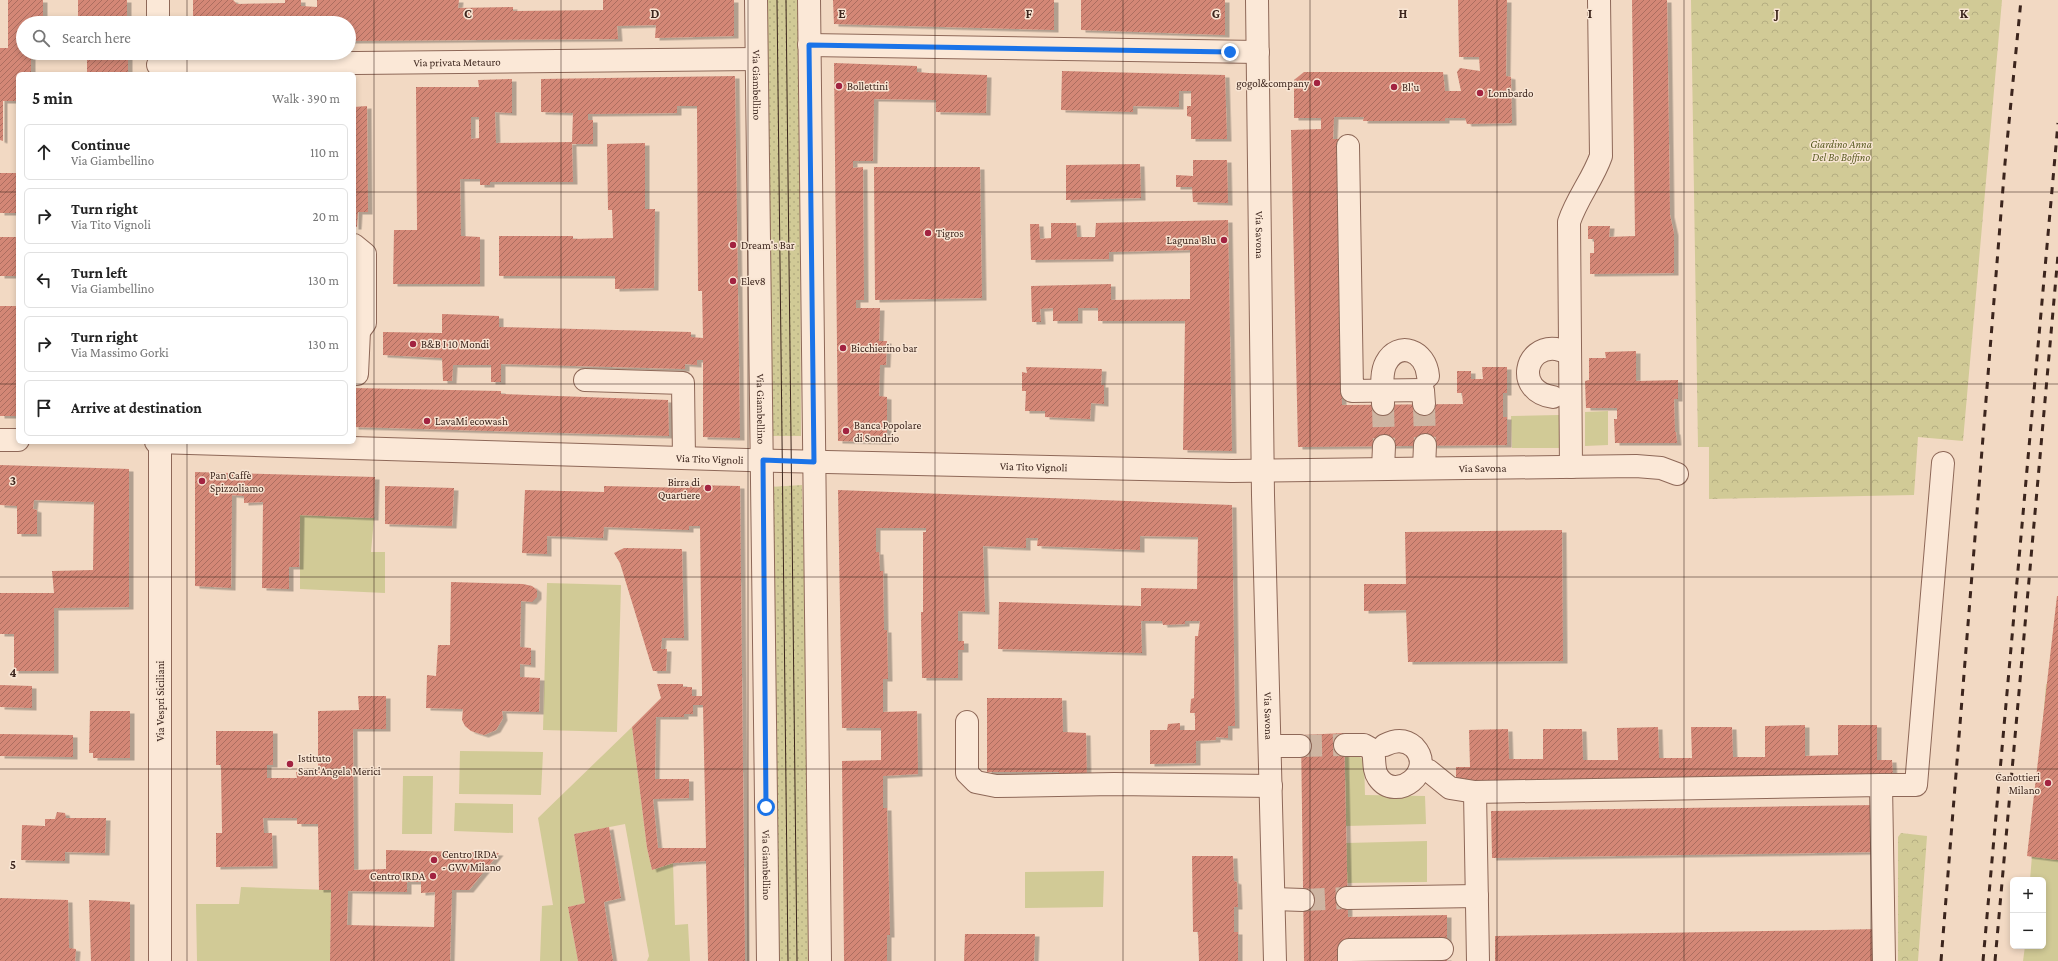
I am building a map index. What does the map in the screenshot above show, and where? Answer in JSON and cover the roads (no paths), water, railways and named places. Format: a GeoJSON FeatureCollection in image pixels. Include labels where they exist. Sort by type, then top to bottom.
{"type":"FeatureCollection","features":[{"type":"Feature","properties":{"kind":"street"},"geometry":{"type":"LineString","coordinates":[[158,0],[158,16]]}},
{"type":"Feature","properties":{"kind":"street","name":"Via Giambellino"},"geometry":{"type":"LineString","coordinates":[[756,0],[763,460],[768,961]]}},
{"type":"Feature","properties":{"kind":"street"},"geometry":{"type":"LineString","coordinates":[[809,0],[820,961]]}},
{"type":"Feature","properties":{"kind":"street","name":"Via Savona"},"geometry":{"type":"LineString","coordinates":[[1257,0],[1263,470],[1275,961]]}},
{"type":"Feature","properties":{"kind":"street"},"geometry":{"type":"LineString","coordinates":[[1572,467],[1569,222],[1574,206],[1597,167],[1601,156],[1599,0]]}},
{"type":"Feature","properties":{"kind":"street"},"geometry":{"type":"LineString","coordinates":[[809,45],[1258,52]]}},
{"type":"Feature","properties":{"kind":"street","name":"Via privata Metauro"},"geometry":{"type":"LineString","coordinates":[[158,64],[756,59]]}},
{"type":"Feature","properties":{"kind":"street"},"geometry":{"type":"LineString","coordinates":[[1348,146],[1352,391],[1383,398],[1423,390],[1424,404]]}},
{"type":"Feature","properties":{"kind":"street"},"geometry":{"type":"LineString","coordinates":[[356,247],[365,254],[356,374]]}},
{"type":"Feature","properties":{"kind":"street"},"geometry":{"type":"LineString","coordinates":[[1553,398],[1543,396],[1535,390],[1529,382],[1528,372],[1530,362],[1537,354],[1546,350],[1556,349],[1570,354]]}},
{"type":"Feature","properties":{"kind":"street"},"geometry":{"type":"LineString","coordinates":[[1383,398],[1385,365],[1390,357],[1398,352],[1407,350],[1416,353],[1423,358],[1427,367],[1428,376]]}},
{"type":"Feature","properties":{"kind":"street"},"geometry":{"type":"LineString","coordinates":[[585,380],[683,383],[684,458]]}},
{"type":"Feature","properties":{"kind":"street"},"geometry":{"type":"LineString","coordinates":[[0,440],[16,440]]}},
{"type":"Feature","properties":{"kind":"street","name":"Via Vespri Siciliani"},"geometry":{"type":"LineString","coordinates":[[160,444],[160,961]]}},
{"type":"Feature","properties":{"kind":"street","name":"Via Tito Vignoli"},"geometry":{"type":"LineString","coordinates":[[226,444],[814,462],[1263,470]]}},
{"type":"Feature","properties":{"kind":"street"},"geometry":{"type":"LineString","coordinates":[[1424,468],[1425,445]]}},
{"type":"Feature","properties":{"kind":"street"},"geometry":{"type":"LineString","coordinates":[[1384,446],[1384,469]]}},
{"type":"Feature","properties":{"kind":"street"},"geometry":{"type":"LineString","coordinates":[[1420,769],[1429,772],[1450,788],[1475,792],[1916,785],[1943,463]]}},
{"type":"Feature","properties":{"kind":"street","name":"Via Savona"},"geometry":{"type":"LineString","coordinates":[[1263,470],[1636,466],[1661,468],[1678,474]]}},
{"type":"Feature","properties":{"kind":"street"},"geometry":{"type":"LineString","coordinates":[[967,722],[967,773],[976,782],[996,786],[1114,784],[1271,786]]}},
{"type":"Feature","properties":{"kind":"street"},"geometry":{"type":"LineString","coordinates":[[1345,746],[1364,745],[1373,750],[1375,769],[1378,777],[1384,784],[1393,787],[1402,787],[1410,784],[1417,778],[1420,769],[1421,760],[1417,751],[1411,745],[1402,741],[1393,741],[1385,745]]}},
{"type":"Feature","properties":{"kind":"street"},"geometry":{"type":"LineString","coordinates":[[1270,746],[1300,746]]}},
{"type":"Feature","properties":{"kind":"street"},"geometry":{"type":"LineString","coordinates":[[1881,786],[1884,961]]}},
{"type":"Feature","properties":{"kind":"street"},"geometry":{"type":"LineString","coordinates":[[1475,792],[1478,961]]}},
{"type":"Feature","properties":{"kind":"street"},"geometry":{"type":"LineString","coordinates":[[1347,898],[1477,896]]}},
{"type":"Feature","properties":{"kind":"street"},"geometry":{"type":"LineString","coordinates":[[1274,899],[1303,900]]}},
{"type":"Feature","properties":{"kind":"street"},"geometry":{"type":"LineString","coordinates":[[1349,961],[1348,950],[1442,949]]}},
{"type":"Feature","properties":{"kind":"tunnel"},"geometry":{"type":"LineString","coordinates":[[1424,404],[1425,445]]}},
{"type":"Feature","properties":{"kind":"tunnel"},"geometry":{"type":"LineString","coordinates":[[1383,405],[1384,446]]}},
{"type":"Feature","properties":{"kind":"tunnel"},"geometry":{"type":"LineString","coordinates":[[1300,746],[1345,745]]}},
{"type":"Feature","properties":{"kind":"tunnel"},"geometry":{"type":"LineString","coordinates":[[1303,900],[1347,898]]}},
{"type":"Feature","properties":{"kind":"tram line"},"geometry":{"type":"LineString","coordinates":[[777,0],[788,961]]}},
{"type":"Feature","properties":{"kind":"tram line"},"geometry":{"type":"LineString","coordinates":[[786,0],[797,961]]}},
{"type":"Feature","properties":{"kind":"railway"},"geometry":{"type":"LineString","coordinates":[[1941,961],[2005,163],[2021,0]]}},
{"type":"Feature","properties":{"kind":"railway"},"geometry":{"type":"LineString","coordinates":[[1983,961],[2058,123]]}},
{"type":"Feature","properties":{"kind":"railway"},"geometry":{"type":"LineString","coordinates":[[1995,961],[2058,255]]}},
{"type":"Feature","properties":{"kind":"place","name":"gogol&company"},"geometry":{"type":"Point","coordinates":[1317,83]}},
{"type":"Feature","properties":{"kind":"place","name":"Bollettini"},"geometry":{"type":"Point","coordinates":[839,86]}},
{"type":"Feature","properties":{"kind":"place","name":"Bl'u"},"geometry":{"type":"Point","coordinates":[1394,87]}},
{"type":"Feature","properties":{"kind":"place","name":"Lombardo"},"geometry":{"type":"Point","coordinates":[1480,93]}},
{"type":"Feature","properties":{"kind":"place","name":"Tigros"},"geometry":{"type":"Point","coordinates":[928,233]}},
{"type":"Feature","properties":{"kind":"place","name":"Laguna Blu"},"geometry":{"type":"Point","coordinates":[1224,240]}},
{"type":"Feature","properties":{"kind":"place","name":"Dream's Bar"},"geometry":{"type":"Point","coordinates":[733,245]}},
{"type":"Feature","properties":{"kind":"place","name":"Elev8"},"geometry":{"type":"Point","coordinates":[733,281]}},
{"type":"Feature","properties":{"kind":"place","name":"B&B I 10 Mondi"},"geometry":{"type":"Point","coordinates":[413,344]}},
{"type":"Feature","properties":{"kind":"place","name":"Bicchierino bar"},"geometry":{"type":"Point","coordinates":[843,348]}},
{"type":"Feature","properties":{"kind":"place","name":"LavaMi ecowash"},"geometry":{"type":"Point","coordinates":[427,421]}},
{"type":"Feature","properties":{"kind":"place","name":"Banca Popolare di Sondrio"},"geometry":{"type":"Point","coordinates":[846,431]}},
{"type":"Feature","properties":{"kind":"place","name":"Pan Caffè Spizzoliamo"},"geometry":{"type":"Point","coordinates":[202,481]}},
{"type":"Feature","properties":{"kind":"place","name":"Birra di Quartiere"},"geometry":{"type":"Point","coordinates":[708,488]}},
{"type":"Feature","properties":{"kind":"place","name":"Istituto Sant'Angela Merici"},"geometry":{"type":"Point","coordinates":[290,764]}},
{"type":"Feature","properties":{"kind":"place","name":"Canottieri Milano"},"geometry":{"type":"Point","coordinates":[2048,783]}},
{"type":"Feature","properties":{"kind":"place","name":"Centro IRDA - GVV Milano"},"geometry":{"type":"Point","coordinates":[434,860]}},
{"type":"Feature","properties":{"kind":"place","name":"Centro IRDA"},"geometry":{"type":"Point","coordinates":[433,876]}},
{"type":"Feature","properties":{"kind":"park label","name":"Giardino Anna Del Bo Boffino"},"geometry":{"type":"Point","coordinates":[1841,150]}}]}
